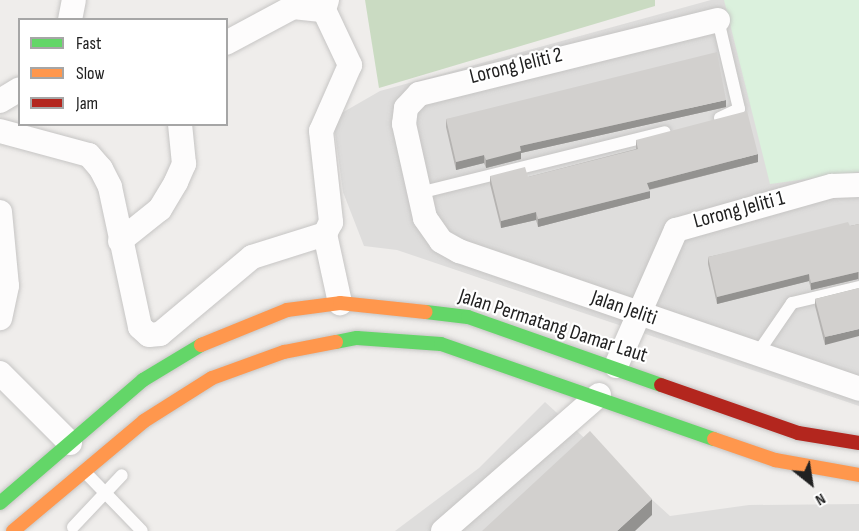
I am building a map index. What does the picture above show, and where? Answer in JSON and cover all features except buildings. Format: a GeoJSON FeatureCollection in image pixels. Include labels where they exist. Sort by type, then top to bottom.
{"type":"FeatureCollection","features":[{"type":"Feature","properties":{"kind":"highway","name":"Jalan Permatang Damar Laut"},"geometry":{"type":"LineString","coordinates":[[0,504],[143,380],[218,334],[287,310],[340,303],[468,317],[616,366],[798,433],[859,443]]}},
{"type":"Feature","properties":{"kind":"highway"},"geometry":{"type":"LineString","coordinates":[[13,531],[144,421],[212,378],[284,352],[357,338],[441,344],[599,395],[775,459],[859,475]]}},
{"type":"Feature","properties":{"kind":"street"},"geometry":{"type":"LineString","coordinates":[[70,18],[74,0]]}},
{"type":"Feature","properties":{"kind":"street"},"geometry":{"type":"LineString","coordinates":[[228,42],[293,7],[326,5],[350,65],[323,117],[331,222],[325,234],[340,303]]}},
{"type":"Feature","properties":{"kind":"street","name":"Lorong Jeliti 2"},"geometry":{"type":"LineString","coordinates":[[419,193],[404,123],[406,108],[419,94],[718,20]]}},
{"type":"Feature","properties":{"kind":"street"},"geometry":{"type":"LineString","coordinates":[[0,101],[18,90]]}},
{"type":"Feature","properties":{"kind":"street"},"geometry":{"type":"LineString","coordinates":[[120,241],[160,209],[176,182],[184,164],[180,126]]}},
{"type":"Feature","properties":{"kind":"street"},"geometry":{"type":"LineString","coordinates":[[0,131],[88,155],[110,187],[140,327],[149,335],[160,334],[252,257],[325,234]]}},
{"type":"Feature","properties":{"kind":"street","name":"Lorong Jeliti 1"},"geometry":{"type":"LineString","coordinates":[[616,366],[667,241],[687,223],[832,186],[859,185]]}},
{"type":"Feature","properties":{"kind":"street","name":"Jalan Jeliti"},"geometry":{"type":"LineString","coordinates":[[419,193],[431,230],[449,247],[859,389]]}},
{"type":"Feature","properties":{"kind":"street"},"geometry":{"type":"LineString","coordinates":[[0,212],[7,286],[0,318]]}},
{"type":"Feature","properties":{"kind":"street"},"geometry":{"type":"LineString","coordinates":[[0,373],[70,443]]}},
{"type":"Feature","properties":{"kind":"street"},"geometry":{"type":"LineString","coordinates":[[442,531],[599,395]]}},
{"type":"Feature","properties":{"kind":"lane"},"geometry":{"type":"LineString","coordinates":[[708,121],[740,109],[718,20]]}},
{"type":"Feature","properties":{"kind":"lane"},"geometry":{"type":"LineString","coordinates":[[419,193],[685,127]]}},
{"type":"Feature","properties":{"kind":"lane"},"geometry":{"type":"LineString","coordinates":[[757,354],[792,303],[859,287]]}},
{"type":"Feature","properties":{"kind":"lane"},"geometry":{"type":"LineString","coordinates":[[84,471],[142,531]]}},
{"type":"Feature","properties":{"kind":"lane"},"geometry":{"type":"LineString","coordinates":[[73,527],[122,475]]}},
{"type":"Feature","properties":{"kind":"shaded area"},"geometry":{"type":"Polygon","coordinates":[[[711,0],[859,0],[859,406],[397,250],[364,246],[343,192],[333,118],[380,91],[711,0]]]}},
{"type":"Feature","properties":{"kind":"shaded area"},"geometry":{"type":"Polygon","coordinates":[[[545,402],[670,516],[749,505],[859,504],[859,531],[395,531],[479,468],[545,402]]]}},
{"type":"Feature","properties":{"kind":"green space"},"geometry":{"type":"Polygon","coordinates":[[[365,0],[655,0],[655,6],[379,88],[365,0]]]}},
{"type":"Feature","properties":{"kind":"green space"},"geometry":{"type":"Polygon","coordinates":[[[724,0],[859,0],[859,172],[770,184],[724,0]]]}},
{"type":"Feature","properties":{"kind":"traffic: fast"},"geometry":{"type":"LineString","coordinates":[[426,312],[468,317],[661,385]]}},
{"type":"Feature","properties":{"kind":"traffic: fast"},"geometry":{"type":"LineString","coordinates":[[336,342],[357,338],[441,344],[714,439]]}},
{"type":"Feature","properties":{"kind":"traffic: fast"},"geometry":{"type":"LineString","coordinates":[[0,503],[143,380],[201,345]]}},
{"type":"Feature","properties":{"kind":"traffic: slow"},"geometry":{"type":"LineString","coordinates":[[201,345],[287,310],[340,303],[426,312]]}},
{"type":"Feature","properties":{"kind":"traffic: slow"},"geometry":{"type":"LineString","coordinates":[[13,531],[144,421],[212,378],[284,352],[336,342]]}},
{"type":"Feature","properties":{"kind":"traffic: slow"},"geometry":{"type":"LineString","coordinates":[[714,439],[775,460],[859,475]]}},
{"type":"Feature","properties":{"kind":"traffic: jam"},"geometry":{"type":"LineString","coordinates":[[661,385],[798,433],[859,443]]}}]}
